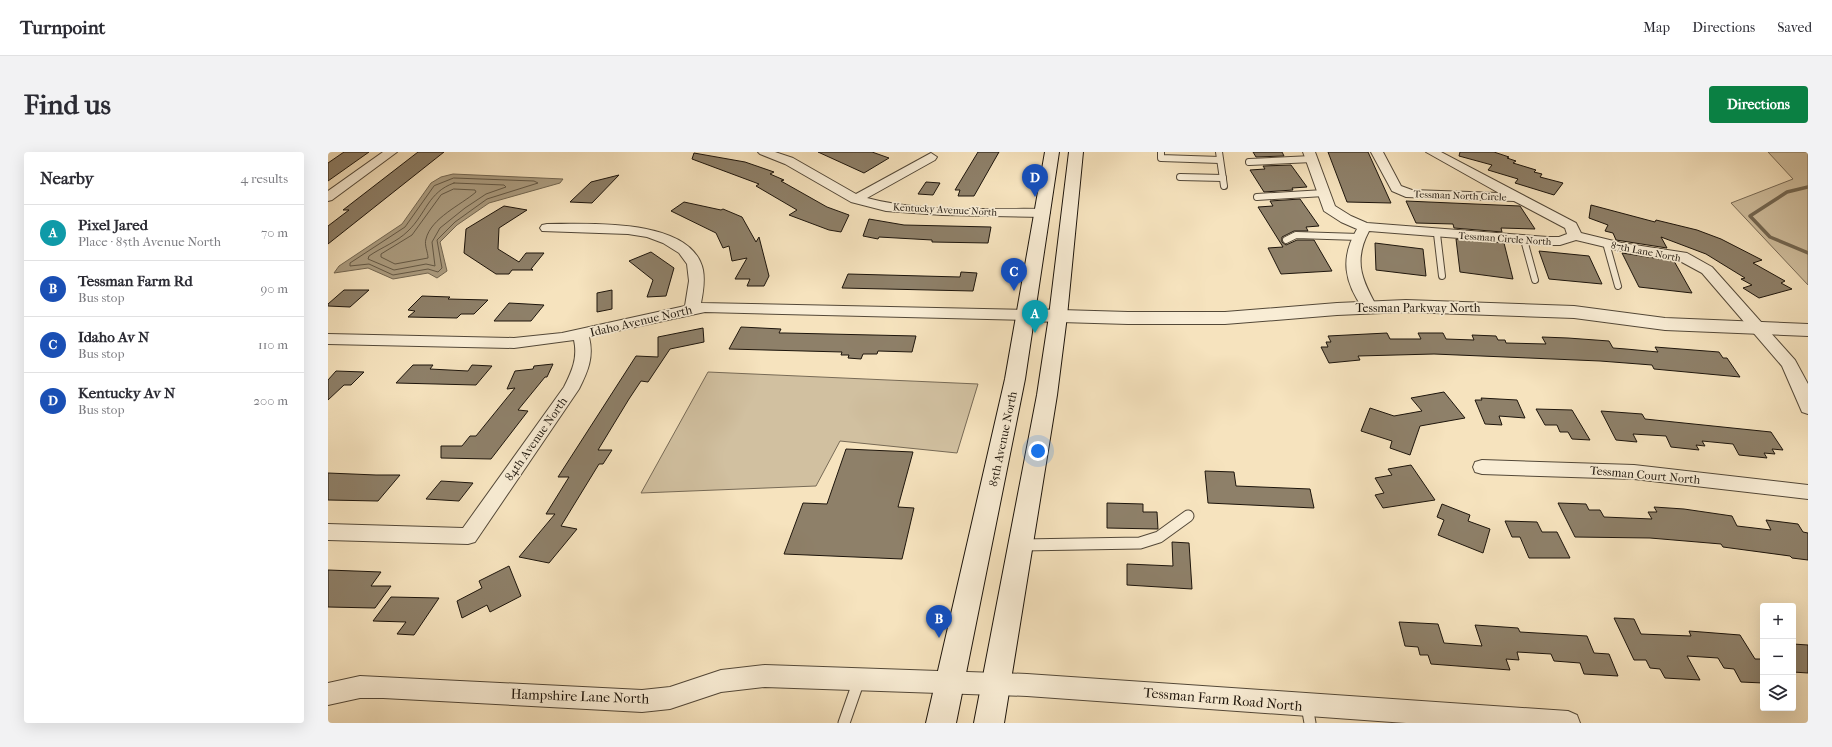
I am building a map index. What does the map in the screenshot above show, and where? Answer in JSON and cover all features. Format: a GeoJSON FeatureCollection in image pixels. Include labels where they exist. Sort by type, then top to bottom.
{"type":"FeatureCollection","features":[{"type":"Feature","properties":{"kind":"main road","name":"85th Avenue North"},"geometry":{"type":"LineString","coordinates":[[940,723],[1004,438],[1027,315],[1052,152]]}},
{"type":"Feature","properties":{"kind":"main road"},"geometry":{"type":"LineString","coordinates":[[989,723],[1047,395],[1058,316],[1076,152]]}},
{"type":"Feature","properties":{"kind":"main road","name":"Tessman Parkway North"},"geometry":{"type":"LineString","coordinates":[[1027,315],[1225,318],[1369,307],[1476,308],[1574,312],[1665,324],[1808,330]]}},
{"type":"Feature","properties":{"kind":"street"},"geometry":{"type":"LineString","coordinates":[[328,198],[391,152]]}},
{"type":"Feature","properties":{"kind":"street","name":"Kentucky Avenue North"},"geometry":{"type":"LineString","coordinates":[[764,152],[789,161],[856,199],[886,207],[1043,213]]}},
{"type":"Feature","properties":{"kind":"street","name":"Tessman North Circle"},"geometry":{"type":"LineString","coordinates":[[1377,152],[1396,188],[1410,194],[1518,197]]}},
{"type":"Feature","properties":{"kind":"street"},"geometry":{"type":"LineString","coordinates":[[1432,152],[1562,220],[1571,226],[1576,236]]}},
{"type":"Feature","properties":{"kind":"street","name":"Tessman Circle North"},"geometry":{"type":"LineString","coordinates":[[1311,156],[1329,208],[1362,232],[1437,234],[1560,241],[1576,236]]}},
{"type":"Feature","properties":{"kind":"street"},"geometry":{"type":"LineString","coordinates":[[856,199],[931,157]]}},
{"type":"Feature","properties":{"kind":"street"},"geometry":{"type":"LineString","coordinates":[[546,228],[616,229],[659,236],[676,243],[687,253],[695,265],[696,279],[692,309]]}},
{"type":"Feature","properties":{"kind":"street"},"geometry":{"type":"LineString","coordinates":[[1362,232],[1353,253],[1352,268],[1356,282],[1369,307]]}},
{"type":"Feature","properties":{"kind":"street","name":"87th Lane North"},"geometry":{"type":"LineString","coordinates":[[1576,236],[1606,243],[1682,256],[1708,270],[1782,355],[1795,374],[1808,408]]}},
{"type":"Feature","properties":{"kind":"street","name":"Idaho Avenue North"},"geometry":{"type":"LineString","coordinates":[[328,339],[514,344],[558,340],[662,314],[692,309],[726,307],[1027,315]]}},
{"type":"Feature","properties":{"kind":"street","name":"84th Avenue North"},"geometry":{"type":"LineString","coordinates":[[328,532],[468,536],[571,389],[581,369],[585,351],[580,335]]}},
{"type":"Feature","properties":{"kind":"street","name":"Tessman Court North"},"geometry":{"type":"LineString","coordinates":[[1482,468],[1634,472],[1808,492]]}},
{"type":"Feature","properties":{"kind":"street","name":"Hampshire Lane North"},"geometry":{"type":"LineString","coordinates":[[328,694],[360,687],[383,687],[642,701],[670,698],[721,681],[765,676],[950,683]]}},
{"type":"Feature","properties":{"kind":"street","name":"Tessman Farm Road North"},"geometry":{"type":"LineString","coordinates":[[950,683],[996,684],[1135,692],[1309,714],[1568,723]]}},
{"type":"Feature","properties":{"kind":"lane"},"geometry":{"type":"LineString","coordinates":[[1160,152],[1161,158],[1220,160]]}},
{"type":"Feature","properties":{"kind":"lane"},"geometry":{"type":"LineString","coordinates":[[1219,152],[1224,186]]}},
{"type":"Feature","properties":{"kind":"lane"},"geometry":{"type":"LineString","coordinates":[[1249,162],[1311,156]]}},
{"type":"Feature","properties":{"kind":"lane"},"geometry":{"type":"LineString","coordinates":[[1180,177],[1223,178]]}},
{"type":"Feature","properties":{"kind":"lane"},"geometry":{"type":"LineString","coordinates":[[1257,197],[1324,193]]}},
{"type":"Feature","properties":{"kind":"lane"},"geometry":{"type":"LineString","coordinates":[[1286,240],[1296,235],[1362,232]]}},
{"type":"Feature","properties":{"kind":"lane"},"geometry":{"type":"LineString","coordinates":[[1437,234],[1442,276]]}},
{"type":"Feature","properties":{"kind":"lane"},"geometry":{"type":"LineString","coordinates":[[1524,240],[1535,280]]}},
{"type":"Feature","properties":{"kind":"lane"},"geometry":{"type":"LineString","coordinates":[[1606,243],[1618,286]]}},
{"type":"Feature","properties":{"kind":"lane"},"geometry":{"type":"LineString","coordinates":[[1020,545],[1066,543],[1131,544],[1149,541],[1168,531],[1188,516]]}},
{"type":"Feature","properties":{"kind":"lane"},"geometry":{"type":"LineString","coordinates":[[844,723],[859,680]]}},
{"type":"Feature","properties":{"kind":"shaded area"},"geometry":{"type":"Polygon","coordinates":[[[1768,152],[1808,152],[1808,285],[1731,203],[1793,179],[1768,152]]]}},
{"type":"Feature","properties":{"kind":"shaded area"},"geometry":{"type":"Polygon","coordinates":[[[708,372],[978,384],[957,453],[840,441],[816,486],[641,493],[708,372]]]}},
{"type":"Feature","properties":{"kind":"water"},"geometry":{"type":"Polygon","coordinates":[[[453,174],[563,179],[560,183],[489,203],[457,225],[440,242],[447,271],[437,278],[428,273],[393,279],[368,268],[334,273],[339,266],[402,224],[431,183],[441,177],[453,174]]]}},
{"type":"Feature","properties":{"kind":"building"},"geometry":{"type":"Polygon","coordinates":[[[344,152],[369,152],[328,181],[328,163],[344,152]]]}},
{"type":"Feature","properties":{"kind":"building"},"geometry":{"type":"Polygon","coordinates":[[[418,152],[444,152],[328,244],[328,226],[349,210],[343,210],[418,152]]]}},
{"type":"Feature","properties":{"kind":"building"},"geometry":{"type":"Polygon","coordinates":[[[818,152],[872,152],[889,158],[864,173],[818,152]]]}},
{"type":"Feature","properties":{"kind":"building"},"geometry":{"type":"Polygon","coordinates":[[[978,152],[999,152],[974,196],[958,196],[960,190],[955,190],[978,152]]]}},
{"type":"Feature","properties":{"kind":"building"},"geometry":{"type":"Polygon","coordinates":[[[1253,152],[1282,152],[1284,156],[1256,157],[1253,152]]]}},
{"type":"Feature","properties":{"kind":"building"},"geometry":{"type":"Polygon","coordinates":[[[1328,152],[1368,152],[1391,203],[1347,202],[1328,152]]]}},
{"type":"Feature","properties":{"kind":"building"},"geometry":{"type":"Polygon","coordinates":[[[1460,152],[1494,152],[1516,161],[1513,163],[1536,170],[1534,172],[1542,174],[1540,177],[1563,183],[1554,195],[1515,183],[1518,179],[1488,170],[1492,165],[1459,156],[1460,152]]]}},
{"type":"Feature","properties":{"kind":"building"},"geometry":{"type":"Polygon","coordinates":[[[694,153],[745,162],[774,172],[770,174],[784,180],[781,181],[827,207],[849,215],[841,232],[829,230],[789,215],[797,210],[756,186],[759,184],[692,159],[694,153]]]}},
{"type":"Feature","properties":{"kind":"building"},"geometry":{"type":"Polygon","coordinates":[[[1291,165],[1307,187],[1292,188],[1293,190],[1264,192],[1250,170],[1265,169],[1263,166],[1291,165]]]}},
{"type":"Feature","properties":{"kind":"building"},"geometry":{"type":"Polygon","coordinates":[[[619,175],[592,203],[570,202],[591,182],[619,175]]]}},
{"type":"Feature","properties":{"kind":"building"},"geometry":{"type":"Polygon","coordinates":[[[926,182],[940,183],[933,195],[918,194],[926,182]]]}},
{"type":"Feature","properties":{"kind":"building"},"geometry":{"type":"Polygon","coordinates":[[[1300,199],[1319,226],[1306,227],[1308,231],[1294,231],[1282,237],[1282,242],[1286,245],[1297,240],[1314,240],[1332,271],[1281,274],[1268,248],[1283,247],[1258,207],[1273,206],[1270,201],[1300,199]]]}},
{"type":"Feature","properties":{"kind":"building"},"geometry":{"type":"Polygon","coordinates":[[[1406,201],[1520,206],[1535,229],[1501,228],[1502,232],[1454,228],[1453,224],[1416,223],[1406,201]]]}},
{"type":"Feature","properties":{"kind":"building"},"geometry":{"type":"Polygon","coordinates":[[[684,202],[721,210],[723,209],[742,217],[756,242],[759,237],[769,276],[764,286],[747,286],[750,279],[735,279],[747,258],[732,261],[729,246],[723,248],[716,233],[671,211],[684,202]]]}},
{"type":"Feature","properties":{"kind":"building"},"geometry":{"type":"Polygon","coordinates":[[[1591,205],[1655,222],[1656,220],[1697,230],[1721,239],[1762,260],[1753,263],[1785,281],[1781,283],[1792,289],[1759,298],[1743,288],[1752,285],[1741,279],[1745,278],[1706,254],[1661,237],[1667,248],[1616,240],[1613,233],[1605,231],[1608,225],[1589,218],[1591,205]]]}},
{"type":"Feature","properties":{"kind":"building"},"geometry":{"type":"Polygon","coordinates":[[[504,206],[527,210],[499,228],[498,249],[519,262],[526,253],[544,253],[531,269],[533,270],[512,270],[509,274],[496,274],[464,253],[466,229],[504,206]]]}},
{"type":"Feature","properties":{"kind":"building"},"geometry":{"type":"Polygon","coordinates":[[[869,219],[904,225],[991,227],[988,243],[932,242],[932,240],[879,237],[878,239],[863,236],[869,219]]]}},
{"type":"Feature","properties":{"kind":"building"},"geometry":{"type":"Polygon","coordinates":[[[1456,239],[1504,243],[1513,279],[1460,272],[1456,239]]]}},
{"type":"Feature","properties":{"kind":"building"},"geometry":{"type":"Polygon","coordinates":[[[1375,243],[1423,249],[1426,276],[1376,270],[1375,243]]]}},
{"type":"Feature","properties":{"kind":"building"},"geometry":{"type":"Polygon","coordinates":[[[1539,251],[1589,256],[1602,284],[1549,279],[1539,251]]]}},
{"type":"Feature","properties":{"kind":"building"},"geometry":{"type":"Polygon","coordinates":[[[651,252],[674,268],[666,296],[647,297],[653,280],[629,261],[651,252]]]}},
{"type":"Feature","properties":{"kind":"building"},"geometry":{"type":"Polygon","coordinates":[[[1622,253],[1674,261],[1692,293],[1639,287],[1622,253]]]}},
{"type":"Feature","properties":{"kind":"building"},"geometry":{"type":"Polygon","coordinates":[[[961,272],[977,273],[973,291],[842,288],[848,274],[960,277],[961,272]]]}},
{"type":"Feature","properties":{"kind":"building"},"geometry":{"type":"Polygon","coordinates":[[[344,290],[369,290],[350,307],[328,306],[328,304],[344,290]]]}},
{"type":"Feature","properties":{"kind":"building"},"geometry":{"type":"Polygon","coordinates":[[[612,290],[612,309],[597,312],[597,293],[612,290]]]}},
{"type":"Feature","properties":{"kind":"building"},"geometry":{"type":"Polygon","coordinates":[[[422,296],[450,297],[448,299],[488,300],[474,314],[461,314],[457,318],[408,317],[415,311],[408,310],[422,296]]]}},
{"type":"Feature","properties":{"kind":"building"},"geometry":{"type":"Polygon","coordinates":[[[509,303],[544,305],[531,321],[494,321],[509,303]]]}},
{"type":"Feature","properties":{"kind":"building"},"geometry":{"type":"Polygon","coordinates":[[[741,327],[781,329],[779,333],[916,336],[912,352],[878,351],[877,354],[863,354],[861,359],[848,358],[849,355],[841,355],[842,352],[729,349],[741,327]]]}},
{"type":"Feature","properties":{"kind":"building"},"geometry":{"type":"Polygon","coordinates":[[[703,328],[704,342],[670,349],[648,382],[641,381],[629,399],[598,450],[612,450],[603,464],[599,464],[561,526],[577,529],[549,563],[519,557],[555,514],[546,514],[569,477],[558,477],[636,356],[658,357],[658,337],[703,328]]]}},
{"type":"Feature","properties":{"kind":"building"},"geometry":{"type":"Polygon","coordinates":[[[1387,333],[1390,339],[1421,339],[1418,333],[1443,333],[1446,339],[1474,340],[1472,335],[1496,336],[1498,340],[1505,340],[1506,343],[1546,344],[1542,337],[1568,338],[1609,341],[1613,348],[1658,352],[1655,347],[1719,352],[1723,358],[1727,358],[1740,377],[1654,369],[1652,365],[1600,361],[1434,354],[1358,356],[1360,360],[1329,363],[1321,347],[1328,347],[1326,342],[1331,342],[1328,336],[1387,333]]]}},
{"type":"Feature","properties":{"kind":"building"},"geometry":{"type":"Polygon","coordinates":[[[553,364],[547,377],[545,377],[518,410],[528,411],[491,459],[441,458],[441,446],[462,446],[470,436],[476,436],[515,388],[507,389],[515,371],[533,369],[534,366],[553,364]]]}},
{"type":"Feature","properties":{"kind":"building"},"geometry":{"type":"Polygon","coordinates":[[[413,365],[433,365],[430,369],[468,371],[472,365],[492,366],[476,385],[396,383],[413,365]]]}},
{"type":"Feature","properties":{"kind":"building"},"geometry":{"type":"Polygon","coordinates":[[[336,371],[364,372],[351,385],[344,385],[328,400],[328,380],[336,371]]]}},
{"type":"Feature","properties":{"kind":"building"},"geometry":{"type":"Polygon","coordinates":[[[1444,392],[1465,418],[1420,426],[1410,455],[1390,448],[1392,441],[1361,431],[1370,408],[1394,416],[1422,411],[1411,398],[1444,392]]]}},
{"type":"Feature","properties":{"kind":"building"},"geometry":{"type":"Polygon","coordinates":[[[1481,398],[1517,400],[1525,418],[1499,416],[1502,425],[1485,424],[1475,400],[1482,400],[1481,398]]]}},
{"type":"Feature","properties":{"kind":"building"},"geometry":{"type":"Polygon","coordinates":[[[1536,409],[1572,410],[1590,440],[1572,439],[1568,432],[1560,432],[1557,425],[1545,425],[1536,409]]]}},
{"type":"Feature","properties":{"kind":"building"},"geometry":{"type":"Polygon","coordinates":[[[1601,411],[1642,414],[1645,419],[1771,432],[1783,450],[1772,449],[1775,454],[1764,453],[1767,458],[1739,455],[1733,444],[1702,441],[1705,446],[1696,445],[1699,450],[1671,447],[1666,436],[1633,434],[1637,442],[1616,440],[1601,411]]]}},
{"type":"Feature","properties":{"kind":"building"},"geometry":{"type":"Polygon","coordinates":[[[846,449],[913,452],[898,507],[914,508],[902,559],[784,554],[803,503],[827,504],[846,449]]]}},
{"type":"Feature","properties":{"kind":"building"},"geometry":{"type":"Polygon","coordinates":[[[1411,465],[1435,500],[1383,508],[1375,495],[1384,493],[1375,478],[1392,475],[1388,469],[1411,465]]]}},
{"type":"Feature","properties":{"kind":"building"},"geometry":{"type":"Polygon","coordinates":[[[1205,471],[1234,472],[1236,486],[1310,489],[1314,508],[1208,503],[1205,471]]]}},
{"type":"Feature","properties":{"kind":"building"},"geometry":{"type":"Polygon","coordinates":[[[328,473],[400,475],[378,501],[328,500],[328,473]]]}},
{"type":"Feature","properties":{"kind":"building"},"geometry":{"type":"Polygon","coordinates":[[[441,481],[473,483],[459,501],[426,499],[441,481]]]}},
{"type":"Feature","properties":{"kind":"building"},"geometry":{"type":"Polygon","coordinates":[[[1107,503],[1143,504],[1143,512],[1157,512],[1158,529],[1107,528],[1107,503]]]}},
{"type":"Feature","properties":{"kind":"building"},"geometry":{"type":"Polygon","coordinates":[[[1558,503],[1586,504],[1589,510],[1600,510],[1604,517],[1652,519],[1648,512],[1657,512],[1654,507],[1684,509],[1732,516],[1737,526],[1771,530],[1766,520],[1798,524],[1803,532],[1808,533],[1808,560],[1792,558],[1790,556],[1723,547],[1721,544],[1650,538],[1575,537],[1558,503]]]}},
{"type":"Feature","properties":{"kind":"building"},"geometry":{"type":"Polygon","coordinates":[[[1442,504],[1470,515],[1468,521],[1490,529],[1483,553],[1438,535],[1444,520],[1437,517],[1442,504]]]}},
{"type":"Feature","properties":{"kind":"building"},"geometry":{"type":"Polygon","coordinates":[[[1505,521],[1537,522],[1542,532],[1557,532],[1570,558],[1529,558],[1520,537],[1512,537],[1505,521]]]}},
{"type":"Feature","properties":{"kind":"building"},"geometry":{"type":"Polygon","coordinates":[[[1172,542],[1189,543],[1192,589],[1127,585],[1127,564],[1173,566],[1172,542]]]}},
{"type":"Feature","properties":{"kind":"building"},"geometry":{"type":"Polygon","coordinates":[[[509,566],[521,596],[490,612],[487,605],[462,618],[457,601],[482,588],[479,581],[509,566]]]}},
{"type":"Feature","properties":{"kind":"building"},"geometry":{"type":"Polygon","coordinates":[[[328,570],[381,572],[371,586],[391,586],[375,608],[328,607],[328,570]]]}},
{"type":"Feature","properties":{"kind":"building"},"geometry":{"type":"Polygon","coordinates":[[[391,597],[439,598],[414,635],[397,634],[406,622],[373,621],[391,597]]]}},
{"type":"Feature","properties":{"kind":"building"},"geometry":{"type":"Polygon","coordinates":[[[1614,618],[1634,619],[1641,634],[1691,636],[1689,631],[1740,635],[1755,659],[1760,659],[1760,683],[1741,682],[1734,669],[1724,668],[1718,658],[1687,656],[1700,680],[1665,678],[1660,669],[1650,668],[1646,660],[1634,660],[1614,618]]]}},
{"type":"Feature","properties":{"kind":"building"},"geometry":{"type":"Polygon","coordinates":[[[1399,622],[1438,624],[1444,643],[1482,646],[1475,625],[1518,628],[1520,632],[1587,636],[1594,653],[1609,654],[1618,676],[1584,674],[1580,663],[1554,661],[1551,654],[1517,652],[1519,660],[1506,659],[1510,670],[1431,664],[1428,655],[1420,655],[1418,647],[1405,646],[1399,622]]]}},
{"type":"Feature","properties":{"kind":"building"},"geometry":{"type":"Polygon","coordinates":[[[1796,644],[1808,645],[1808,673],[1796,672],[1796,644]]]}},
{"type":"Feature","properties":{"kind":"waterway"},"geometry":{"type":"LineString","coordinates":[[1808,187],[1787,192],[1750,216],[1770,237],[1808,253]]}},
{"type":"Feature","properties":{"kind":"place","name":"Kentucky Av N"},"geometry":{"type":"Point","coordinates":[1035,197]}},
{"type":"Feature","properties":{"kind":"place","name":"Idaho Av N"},"geometry":{"type":"Point","coordinates":[1014,291]}},
{"type":"Feature","properties":{"kind":"place","name":"Pixel Jared"},"geometry":{"type":"Point","coordinates":[1035,333]}},
{"type":"Feature","properties":{"kind":"place","name":"Tessman Farm Rd"},"geometry":{"type":"Point","coordinates":[939,638]}}]}
